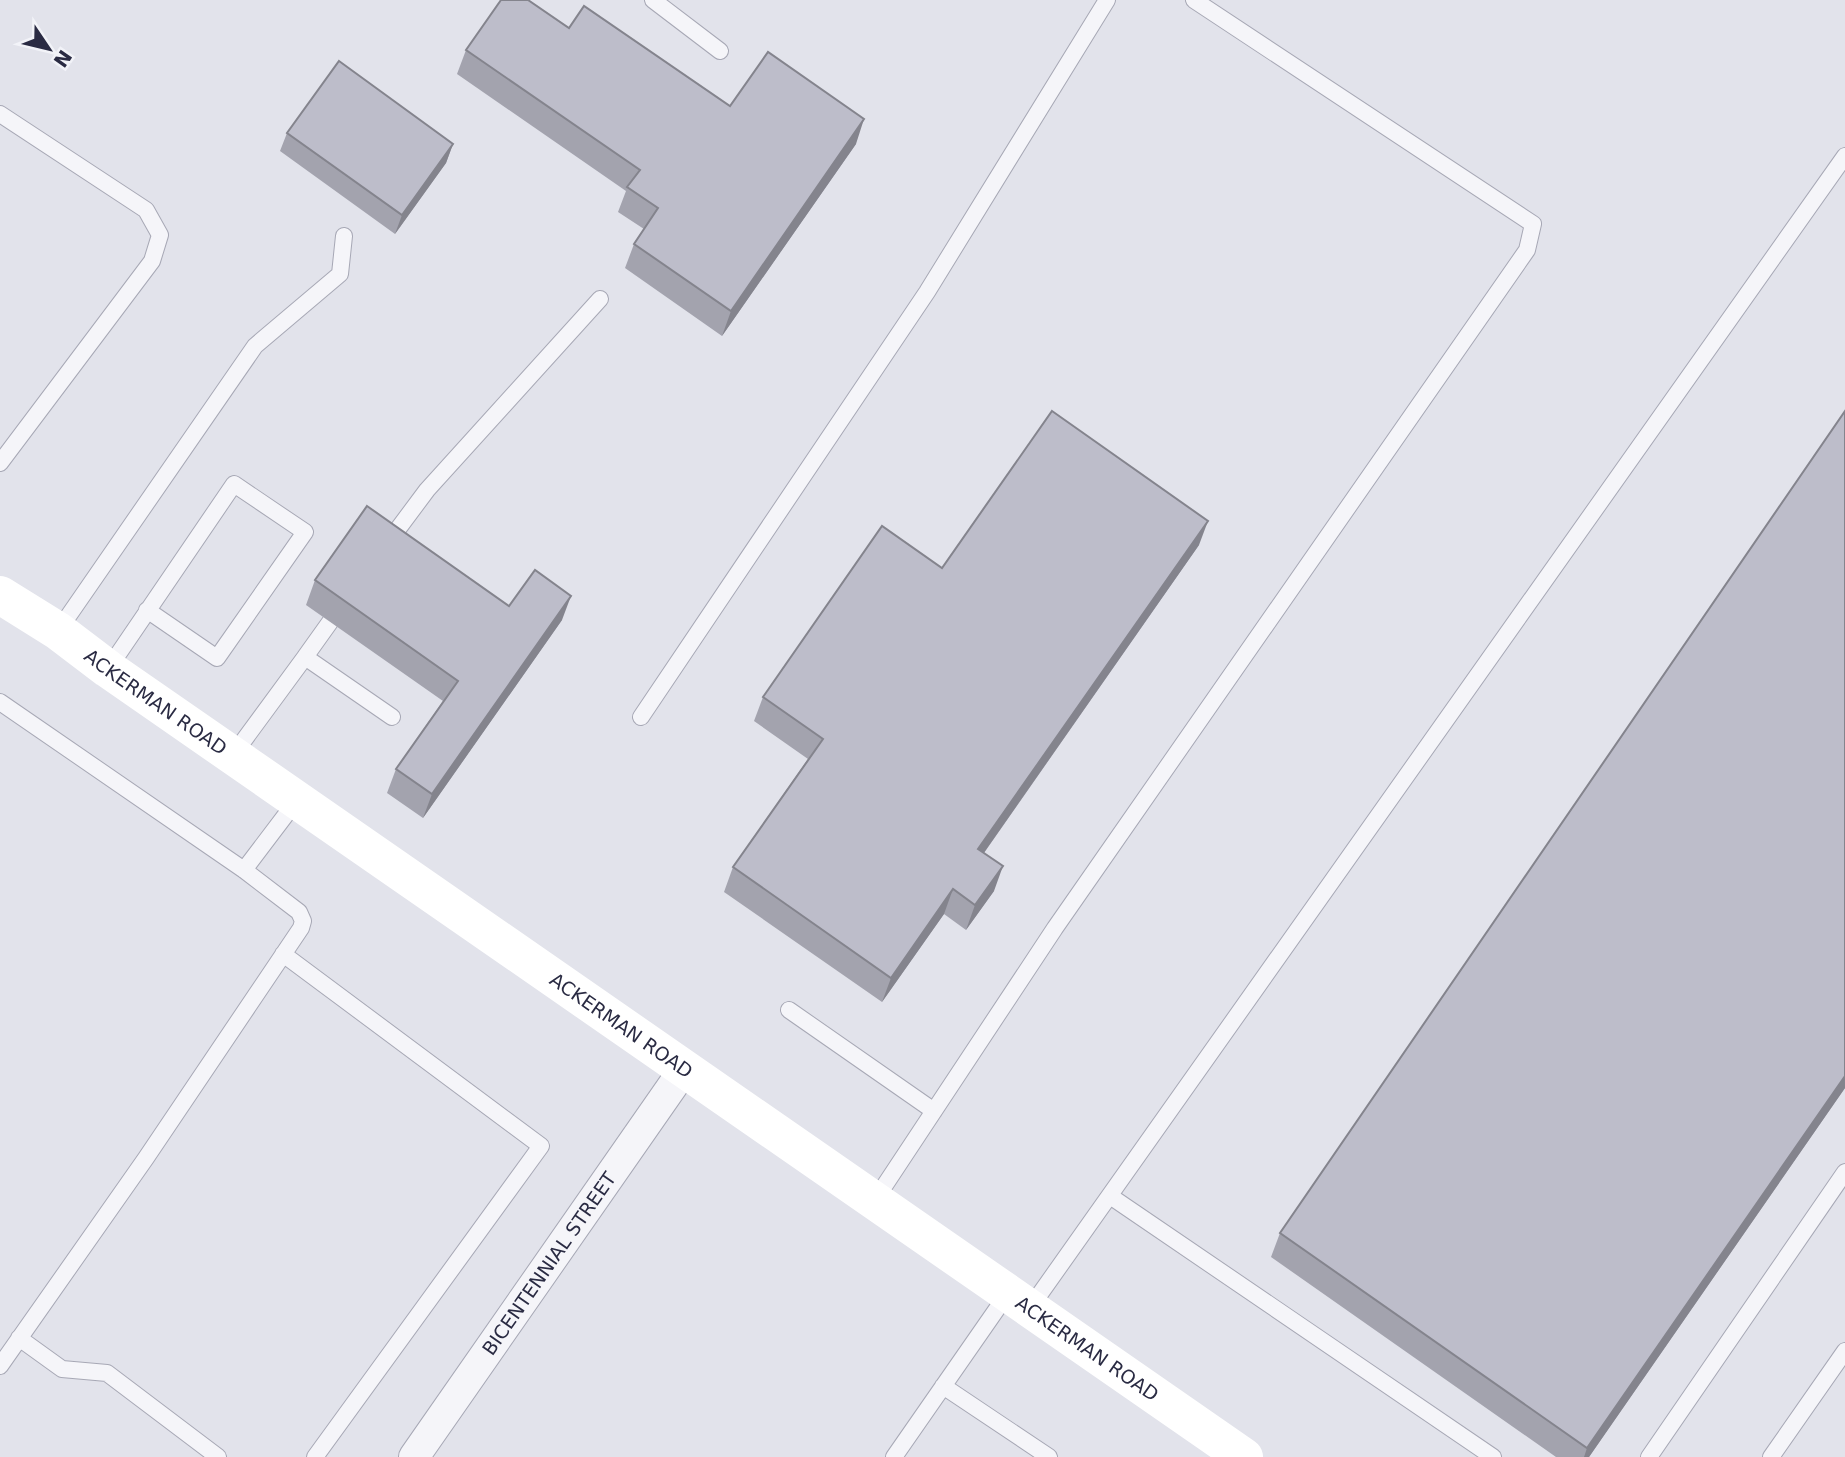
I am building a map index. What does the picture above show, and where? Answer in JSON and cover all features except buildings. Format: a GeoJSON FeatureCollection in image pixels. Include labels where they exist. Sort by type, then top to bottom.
{"type":"FeatureCollection","features":[{"type":"Feature","properties":{"kind":"street","name":"ACKERMAN ROAD"},"geometry":{"type":"LineString","coordinates":[[0,595],[58,631],[108,669],[1244,1457]]}},
{"type":"Feature","properties":{"kind":"street","name":"BICENTENNIAL STREET"},"geometry":{"type":"LineString","coordinates":[[414,1457],[685,1068]]}},
{"type":"Feature","properties":{"kind":"lane"},"geometry":{"type":"LineString","coordinates":[[653,0],[720,51]]}},
{"type":"Feature","properties":{"kind":"lane"},"geometry":{"type":"LineString","coordinates":[[641,717],[927,292],[1107,0]]}},
{"type":"Feature","properties":{"kind":"lane"},"geometry":{"type":"LineString","coordinates":[[875,1200],[1055,928],[1528,250],[1533,224],[1194,0]]}},
{"type":"Feature","properties":{"kind":"lane"},"geometry":{"type":"LineString","coordinates":[[0,114],[146,210],[160,235],[152,261],[0,463]]}},
{"type":"Feature","properties":{"kind":"lane"},"geometry":{"type":"LineString","coordinates":[[894,1457],[943,1386],[1110,1196],[1845,156]]}},
{"type":"Feature","properties":{"kind":"lane"},"geometry":{"type":"LineString","coordinates":[[58,631],[255,346],[340,274],[344,236]]}},
{"type":"Feature","properties":{"kind":"lane"},"geometry":{"type":"LineString","coordinates":[[384,548],[427,490],[600,299]]}},
{"type":"Feature","properties":{"kind":"lane"},"geometry":{"type":"LineString","coordinates":[[108,669],[147,610],[234,484],[305,532],[217,658],[147,610]]}},
{"type":"Feature","properties":{"kind":"lane"},"geometry":{"type":"LineString","coordinates":[[233,756],[330,622]]}},
{"type":"Feature","properties":{"kind":"lane"},"geometry":{"type":"LineString","coordinates":[[305,657],[392,718]]}},
{"type":"Feature","properties":{"kind":"lane"},"geometry":{"type":"LineString","coordinates":[[0,702],[244,870],[299,912],[303,921],[301,928],[146,1158],[0,1366]]}},
{"type":"Feature","properties":{"kind":"lane"},"geometry":{"type":"LineString","coordinates":[[244,870],[297,800]]}},
{"type":"Feature","properties":{"kind":"lane"},"geometry":{"type":"LineString","coordinates":[[283,954],[541,1146],[315,1457]]}},
{"type":"Feature","properties":{"kind":"lane"},"geometry":{"type":"LineString","coordinates":[[789,1010],[934,1111]]}},
{"type":"Feature","properties":{"kind":"lane"},"geometry":{"type":"LineString","coordinates":[[1649,1457],[1845,1172]]}},
{"type":"Feature","properties":{"kind":"lane"},"geometry":{"type":"LineString","coordinates":[[1110,1196],[1493,1457]]}},
{"type":"Feature","properties":{"kind":"lane"},"geometry":{"type":"LineString","coordinates":[[19,1338],[62,1369],[107,1373],[218,1457]]}},
{"type":"Feature","properties":{"kind":"lane"},"geometry":{"type":"LineString","coordinates":[[1771,1457],[1844,1349]]}},
{"type":"Feature","properties":{"kind":"lane"},"geometry":{"type":"LineString","coordinates":[[943,1386],[1049,1457]]}}]}
